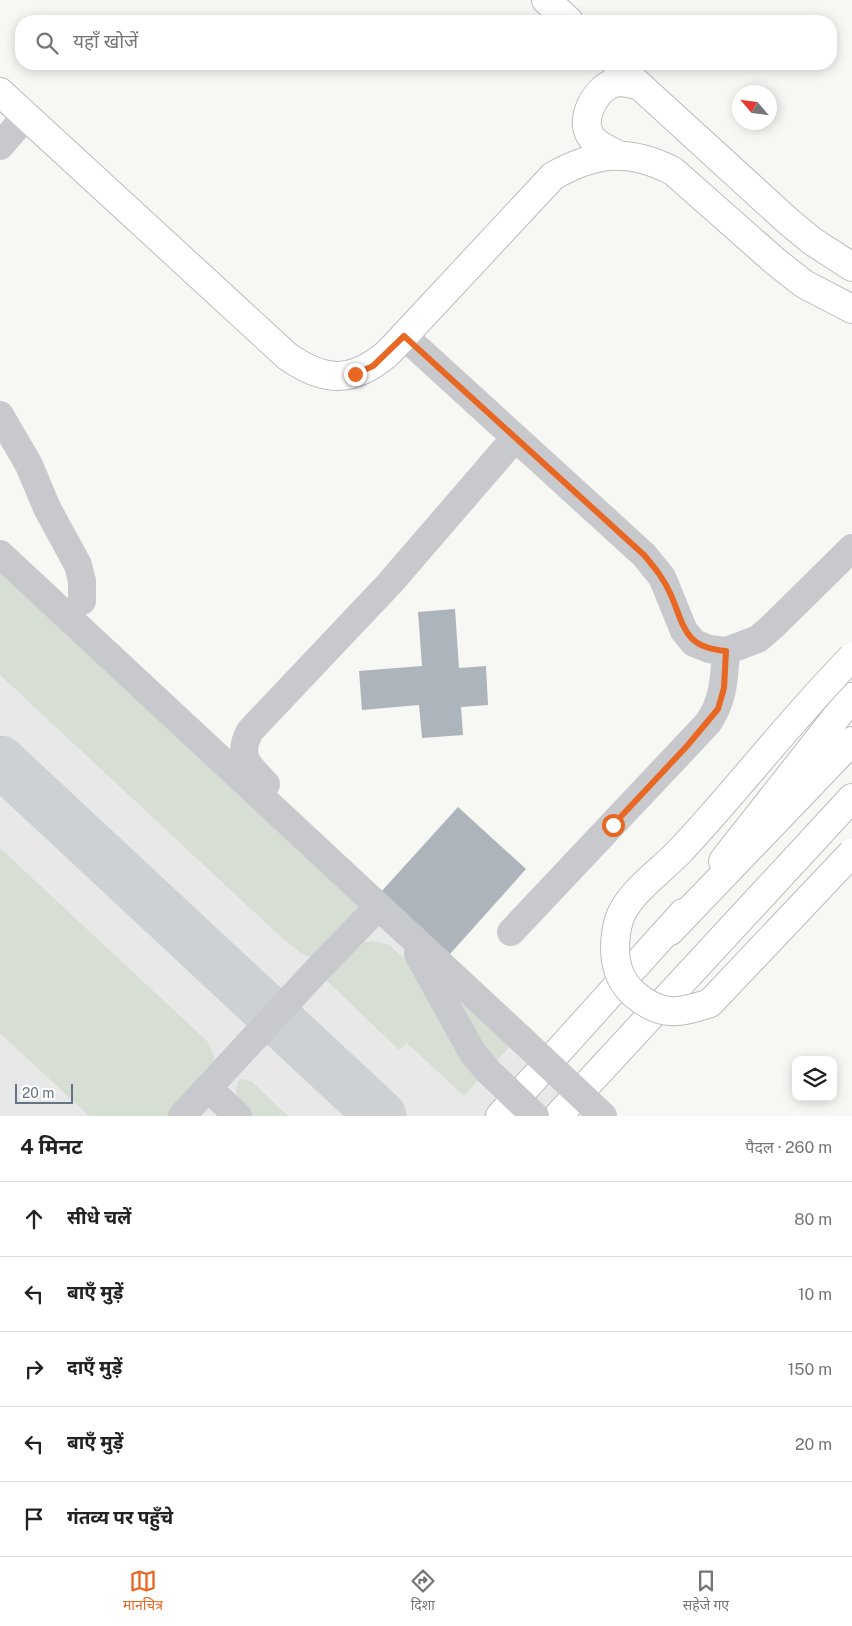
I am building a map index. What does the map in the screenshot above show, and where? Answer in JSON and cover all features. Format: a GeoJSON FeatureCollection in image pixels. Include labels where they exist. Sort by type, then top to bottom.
{"type":"FeatureCollection","features":[{"type":"Feature","properties":{"kind":"main road"},"geometry":{"type":"LineString","coordinates":[[546,0],[562,15]]}},
{"type":"Feature","properties":{"kind":"main road"},"geometry":{"type":"LineString","coordinates":[[623,70],[789,222],[812,241],[852,267]]}},
{"type":"Feature","properties":{"kind":"main road"},"geometry":{"type":"LineString","coordinates":[[640,86],[624,82],[610,84],[599,94],[587,117],[588,129],[592,138],[602,147],[618,155],[656,162],[673,171],[776,262],[804,284],[852,309]]}},
{"type":"Feature","properties":{"kind":"main road"},"geometry":{"type":"LineString","coordinates":[[0,92],[287,356],[303,367],[330,376],[355,374],[373,366],[404,336],[553,176],[574,164],[593,158],[618,155]]}},
{"type":"Feature","properties":{"kind":"main road"},"geometry":{"type":"LineString","coordinates":[[852,657],[679,852],[636,893],[620,918],[615,948],[618,971],[632,992],[648,1005],[667,1011],[685,1012],[710,1003],[852,853]]}},
{"type":"Feature","properties":{"kind":"main road"},"geometry":{"type":"LineString","coordinates":[[670,931],[852,697]]}},
{"type":"Feature","properties":{"kind":"main road"},"geometry":{"type":"LineString","coordinates":[[500,1116],[670,931],[852,741]]}},
{"type":"Feature","properties":{"kind":"main road"},"geometry":{"type":"LineString","coordinates":[[558,1116],[852,798]]}},
{"type":"Feature","properties":{"kind":"lane"},"geometry":{"type":"LineString","coordinates":[[0,146],[26,116]]}},
{"type":"Feature","properties":{"kind":"lane"},"geometry":{"type":"LineString","coordinates":[[404,336],[644,555],[662,577],[684,631],[694,642],[709,649],[726,651],[758,639],[852,548]]}},
{"type":"Feature","properties":{"kind":"lane"},"geometry":{"type":"LineString","coordinates":[[0,415],[29,465],[47,508],[78,565],[82,581],[82,601]]}},
{"type":"Feature","properties":{"kind":"lane"},"geometry":{"type":"LineString","coordinates":[[338,848],[250,767],[243,752],[245,740],[250,731],[390,583],[515,438]]}},
{"type":"Feature","properties":{"kind":"lane"},"geometry":{"type":"LineString","coordinates":[[0,554],[603,1116]]}},
{"type":"Feature","properties":{"kind":"lane"},"geometry":{"type":"LineString","coordinates":[[510,932],[708,723],[718,709],[724,688],[726,651]]}},
{"type":"Feature","properties":{"kind":"lane"},"geometry":{"type":"LineString","coordinates":[[182,1116],[316,970],[378,907]]}},
{"type":"Feature","properties":{"kind":"lane"},"geometry":{"type":"LineString","coordinates":[[407,934],[472,1052],[487,1070],[535,1116]]}},
{"type":"Feature","properties":{"kind":"lane"},"geometry":{"type":"LineString","coordinates":[[208,1088],[238,1116]]}},
{"type":"Feature","properties":{"kind":"shaded area"},"geometry":{"type":"Polygon","coordinates":[[[0,545],[610,1116],[0,1116],[0,545]]]}},
{"type":"Feature","properties":{"kind":"shaded area"},"geometry":{"type":"Polygon","coordinates":[[[0,561],[362,906],[318,959],[302,954],[281,937],[0,675],[0,561]]]}},
{"type":"Feature","properties":{"kind":"shaded area"},"geometry":{"type":"Polygon","coordinates":[[[0,848],[208,1042],[214,1056],[214,1063],[173,1116],[89,1116],[0,1033],[0,848]]]}},
{"type":"Feature","properties":{"kind":"shaded area"},"geometry":{"type":"Polygon","coordinates":[[[373,941],[389,945],[410,963],[477,1081],[464,1096],[407,1043],[399,1050],[325,979],[359,943],[373,941]]]}},
{"type":"Feature","properties":{"kind":"shaded area"},"geometry":{"type":"Polygon","coordinates":[[[429,961],[513,1043],[491,1067],[429,961]]]}},
{"type":"Feature","properties":{"kind":"shaded area"},"geometry":{"type":"Polygon","coordinates":[[[240,1079],[251,1081],[288,1116],[248,1116],[236,1094],[237,1084],[240,1079]]]}},
{"type":"Feature","properties":{"kind":"building"},"geometry":{"type":"Polygon","coordinates":[[[455,609],[459,668],[486,666],[488,705],[461,707],[463,735],[422,738],[419,705],[362,710],[359,671],[422,666],[418,612],[455,609]]]}},
{"type":"Feature","properties":{"kind":"building"},"geometry":{"type":"Polygon","coordinates":[[[458,807],[526,869],[450,954],[381,892],[458,807]]]}},
{"type":"Feature","properties":{"kind":"taxiway"},"geometry":{"type":"LineString","coordinates":[[0,761],[381,1116]]}},
{"type":"Feature","properties":{"kind":"route"},"geometry":{"type":"LineString","coordinates":[[355,374],[373,366],[404,336],[644,555],[662,577],[671,595],[684,631],[694,642],[709,649],[726,651],[724,688],[718,709],[708,723],[613,825]]}}]}
